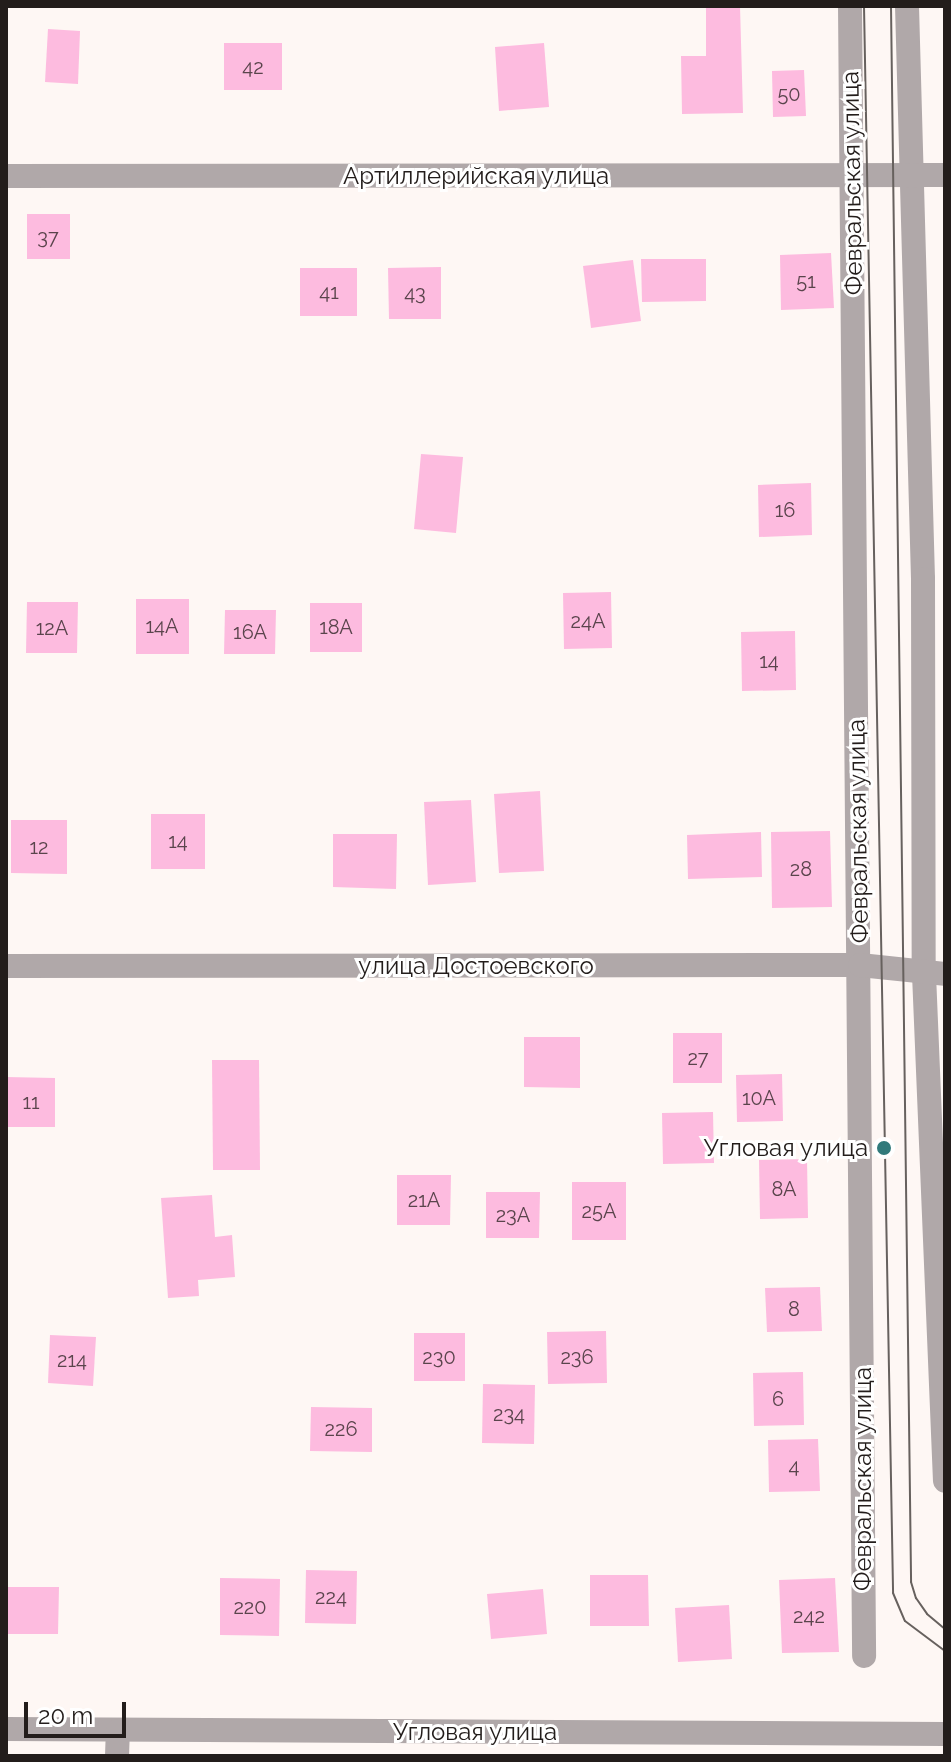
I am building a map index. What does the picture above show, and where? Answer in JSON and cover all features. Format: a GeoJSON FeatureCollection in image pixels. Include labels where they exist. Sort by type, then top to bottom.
{"type":"FeatureCollection","features":[{"type":"Feature","properties":{"kind":"street","name":"Февральская улица"},"geometry":{"type":"LineString","coordinates":[[850,6],[864,1656]]}},
{"type":"Feature","properties":{"kind":"street"},"geometry":{"type":"LineString","coordinates":[[907,6],[910,176],[934,579],[935,974],[945,1481]]}},
{"type":"Feature","properties":{"kind":"street","name":"Артиллерийская улица"},"geometry":{"type":"LineString","coordinates":[[6,176],[945,175]]}},
{"type":"Feature","properties":{"kind":"street","name":"улица Достоевского"},"geometry":{"type":"LineString","coordinates":[[6,966],[860,965],[935,974]]}},
{"type":"Feature","properties":{"kind":"street","name":"Угловая улица"},"geometry":{"type":"LineString","coordinates":[[6,1729],[945,1734]]}},
{"type":"Feature","properties":{"kind":"street"},"geometry":{"type":"LineString","coordinates":[[117,1756],[118,1731]]}},
{"type":"Feature","properties":{"kind":"building"},"geometry":{"type":"Polygon","coordinates":[[[740,6],[743,113],[682,114],[681,56],[706,56],[706,7],[740,6]]]}},
{"type":"Feature","properties":{"kind":"building"},"geometry":{"type":"Polygon","coordinates":[[[48,29],[80,31],[78,84],[45,82],[48,29]]]}},
{"type":"Feature","properties":{"kind":"building"},"geometry":{"type":"Polygon","coordinates":[[[224,43],[282,43],[282,90],[224,90],[224,43]]]}},
{"type":"Feature","properties":{"kind":"building"},"geometry":{"type":"Polygon","coordinates":[[[544,43],[549,107],[499,111],[495,47],[544,43]]]}},
{"type":"Feature","properties":{"kind":"building"},"geometry":{"type":"Polygon","coordinates":[[[804,70],[806,116],[773,117],[772,71],[804,70]]]}},
{"type":"Feature","properties":{"kind":"building"},"geometry":{"type":"Polygon","coordinates":[[[27,214],[70,214],[70,259],[27,259],[27,214]]]}},
{"type":"Feature","properties":{"kind":"building"},"geometry":{"type":"Polygon","coordinates":[[[831,253],[834,308],[781,310],[780,255],[831,253]]]}},
{"type":"Feature","properties":{"kind":"building"},"geometry":{"type":"Polygon","coordinates":[[[641,259],[706,259],[706,301],[642,302],[641,259]]]}},
{"type":"Feature","properties":{"kind":"building"},"geometry":{"type":"Polygon","coordinates":[[[633,260],[641,321],[591,328],[583,266],[633,260]]]}},
{"type":"Feature","properties":{"kind":"building"},"geometry":{"type":"Polygon","coordinates":[[[441,267],[441,319],[389,319],[388,268],[441,267]]]}},
{"type":"Feature","properties":{"kind":"building"},"geometry":{"type":"Polygon","coordinates":[[[300,268],[357,268],[357,316],[300,316],[300,268]]]}},
{"type":"Feature","properties":{"kind":"building"},"geometry":{"type":"Polygon","coordinates":[[[421,454],[463,457],[456,533],[414,529],[421,454]]]}},
{"type":"Feature","properties":{"kind":"building"},"geometry":{"type":"Polygon","coordinates":[[[811,483],[812,535],[759,537],[758,485],[811,483]]]}},
{"type":"Feature","properties":{"kind":"building"},"geometry":{"type":"Polygon","coordinates":[[[611,592],[612,648],[564,649],[563,593],[611,592]]]}},
{"type":"Feature","properties":{"kind":"building"},"geometry":{"type":"Polygon","coordinates":[[[136,599],[189,599],[189,654],[136,654],[136,599]]]}},
{"type":"Feature","properties":{"kind":"building"},"geometry":{"type":"Polygon","coordinates":[[[27,602],[78,602],[77,653],[26,653],[27,602]]]}},
{"type":"Feature","properties":{"kind":"building"},"geometry":{"type":"Polygon","coordinates":[[[310,603],[362,603],[362,652],[310,652],[310,603]]]}},
{"type":"Feature","properties":{"kind":"building"},"geometry":{"type":"Polygon","coordinates":[[[225,610],[276,610],[275,654],[224,654],[225,610]]]}},
{"type":"Feature","properties":{"kind":"building"},"geometry":{"type":"Polygon","coordinates":[[[795,631],[796,690],[742,691],[741,632],[795,631]]]}},
{"type":"Feature","properties":{"kind":"building"},"geometry":{"type":"Polygon","coordinates":[[[540,791],[544,871],[499,873],[494,794],[540,791]]]}},
{"type":"Feature","properties":{"kind":"building"},"geometry":{"type":"Polygon","coordinates":[[[471,800],[476,882],[428,885],[424,802],[471,800]]]}},
{"type":"Feature","properties":{"kind":"building"},"geometry":{"type":"Polygon","coordinates":[[[151,814],[205,814],[205,869],[151,869],[151,814]]]}},
{"type":"Feature","properties":{"kind":"building"},"geometry":{"type":"Polygon","coordinates":[[[11,820],[67,820],[67,874],[11,873],[11,820]]]}},
{"type":"Feature","properties":{"kind":"building"},"geometry":{"type":"Polygon","coordinates":[[[830,831],[832,907],[772,908],[771,832],[830,831]]]}},
{"type":"Feature","properties":{"kind":"building"},"geometry":{"type":"Polygon","coordinates":[[[761,832],[762,877],[688,879],[687,835],[761,832]]]}},
{"type":"Feature","properties":{"kind":"building"},"geometry":{"type":"Polygon","coordinates":[[[333,834],[397,834],[396,889],[333,887],[333,834]]]}},
{"type":"Feature","properties":{"kind":"building"},"geometry":{"type":"Polygon","coordinates":[[[673,1033],[722,1033],[722,1083],[673,1083],[673,1033]]]}},
{"type":"Feature","properties":{"kind":"building"},"geometry":{"type":"Polygon","coordinates":[[[524,1037],[580,1037],[580,1088],[524,1087],[524,1037]]]}},
{"type":"Feature","properties":{"kind":"building"},"geometry":{"type":"Polygon","coordinates":[[[212,1060],[259,1060],[260,1170],[213,1170],[212,1060]]]}},
{"type":"Feature","properties":{"kind":"building"},"geometry":{"type":"Polygon","coordinates":[[[782,1074],[783,1121],[737,1122],[736,1075],[782,1074]]]}},
{"type":"Feature","properties":{"kind":"building"},"geometry":{"type":"Polygon","coordinates":[[[6,1077],[55,1078],[55,1127],[6,1127],[6,1077]]]}},
{"type":"Feature","properties":{"kind":"building"},"geometry":{"type":"Polygon","coordinates":[[[713,1112],[714,1163],[663,1164],[662,1113],[713,1112]]]}},
{"type":"Feature","properties":{"kind":"building"},"geometry":{"type":"Polygon","coordinates":[[[807,1159],[808,1218],[760,1219],[759,1160],[807,1159]]]}},
{"type":"Feature","properties":{"kind":"building"},"geometry":{"type":"Polygon","coordinates":[[[397,1175],[451,1175],[450,1225],[397,1225],[397,1175]]]}},
{"type":"Feature","properties":{"kind":"building"},"geometry":{"type":"Polygon","coordinates":[[[572,1182],[626,1182],[626,1240],[572,1240],[572,1182]]]}},
{"type":"Feature","properties":{"kind":"building"},"geometry":{"type":"Polygon","coordinates":[[[486,1192],[540,1192],[539,1238],[486,1238],[486,1192]]]}},
{"type":"Feature","properties":{"kind":"building"},"geometry":{"type":"Polygon","coordinates":[[[212,1195],[215,1237],[232,1235],[235,1277],[198,1280],[199,1296],[168,1298],[161,1198],[212,1195]]]}},
{"type":"Feature","properties":{"kind":"building"},"geometry":{"type":"Polygon","coordinates":[[[820,1287],[822,1331],[767,1332],[765,1288],[820,1287]]]}},
{"type":"Feature","properties":{"kind":"building"},"geometry":{"type":"Polygon","coordinates":[[[606,1331],[607,1383],[548,1384],[547,1332],[606,1331]]]}},
{"type":"Feature","properties":{"kind":"building"},"geometry":{"type":"Polygon","coordinates":[[[414,1333],[465,1333],[465,1381],[414,1381],[414,1333]]]}},
{"type":"Feature","properties":{"kind":"building"},"geometry":{"type":"Polygon","coordinates":[[[50,1335],[96,1337],[93,1386],[48,1383],[50,1335]]]}},
{"type":"Feature","properties":{"kind":"building"},"geometry":{"type":"Polygon","coordinates":[[[803,1372],[804,1425],[754,1426],[753,1373],[803,1372]]]}},
{"type":"Feature","properties":{"kind":"building"},"geometry":{"type":"Polygon","coordinates":[[[483,1384],[535,1385],[534,1444],[482,1443],[483,1384]]]}},
{"type":"Feature","properties":{"kind":"building"},"geometry":{"type":"Polygon","coordinates":[[[311,1407],[372,1408],[372,1452],[310,1451],[311,1407]]]}},
{"type":"Feature","properties":{"kind":"building"},"geometry":{"type":"Polygon","coordinates":[[[818,1439],[820,1491],[769,1492],[768,1440],[818,1439]]]}},
{"type":"Feature","properties":{"kind":"building"},"geometry":{"type":"Polygon","coordinates":[[[306,1570],[357,1571],[356,1624],[305,1623],[306,1570]]]}},
{"type":"Feature","properties":{"kind":"building"},"geometry":{"type":"Polygon","coordinates":[[[590,1575],[648,1575],[649,1626],[590,1626],[590,1575]]]}},
{"type":"Feature","properties":{"kind":"building"},"geometry":{"type":"Polygon","coordinates":[[[220,1578],[280,1579],[279,1636],[220,1635],[220,1578]]]}},
{"type":"Feature","properties":{"kind":"building"},"geometry":{"type":"Polygon","coordinates":[[[835,1578],[839,1652],[782,1653],[779,1580],[835,1578]]]}},
{"type":"Feature","properties":{"kind":"building"},"geometry":{"type":"Polygon","coordinates":[[[6,1587],[59,1587],[58,1634],[6,1634],[6,1587]]]}},
{"type":"Feature","properties":{"kind":"building"},"geometry":{"type":"Polygon","coordinates":[[[543,1589],[547,1634],[491,1639],[487,1594],[543,1589]]]}},
{"type":"Feature","properties":{"kind":"building"},"geometry":{"type":"Polygon","coordinates":[[[729,1605],[732,1659],[678,1662],[675,1608],[729,1605]]]}},
{"type":"Feature","properties":{"kind":"tram line"},"geometry":{"type":"LineString","coordinates":[[864,6],[893,1593],[905,1621],[945,1651]]}},
{"type":"Feature","properties":{"kind":"tram line"},"geometry":{"type":"LineString","coordinates":[[891,6],[911,1582],[916,1598],[927,1614],[945,1629]]}},
{"type":"Feature","properties":{"kind":"place","name":"Угловая улица"},"geometry":{"type":"Point","coordinates":[884,1148]}}]}
